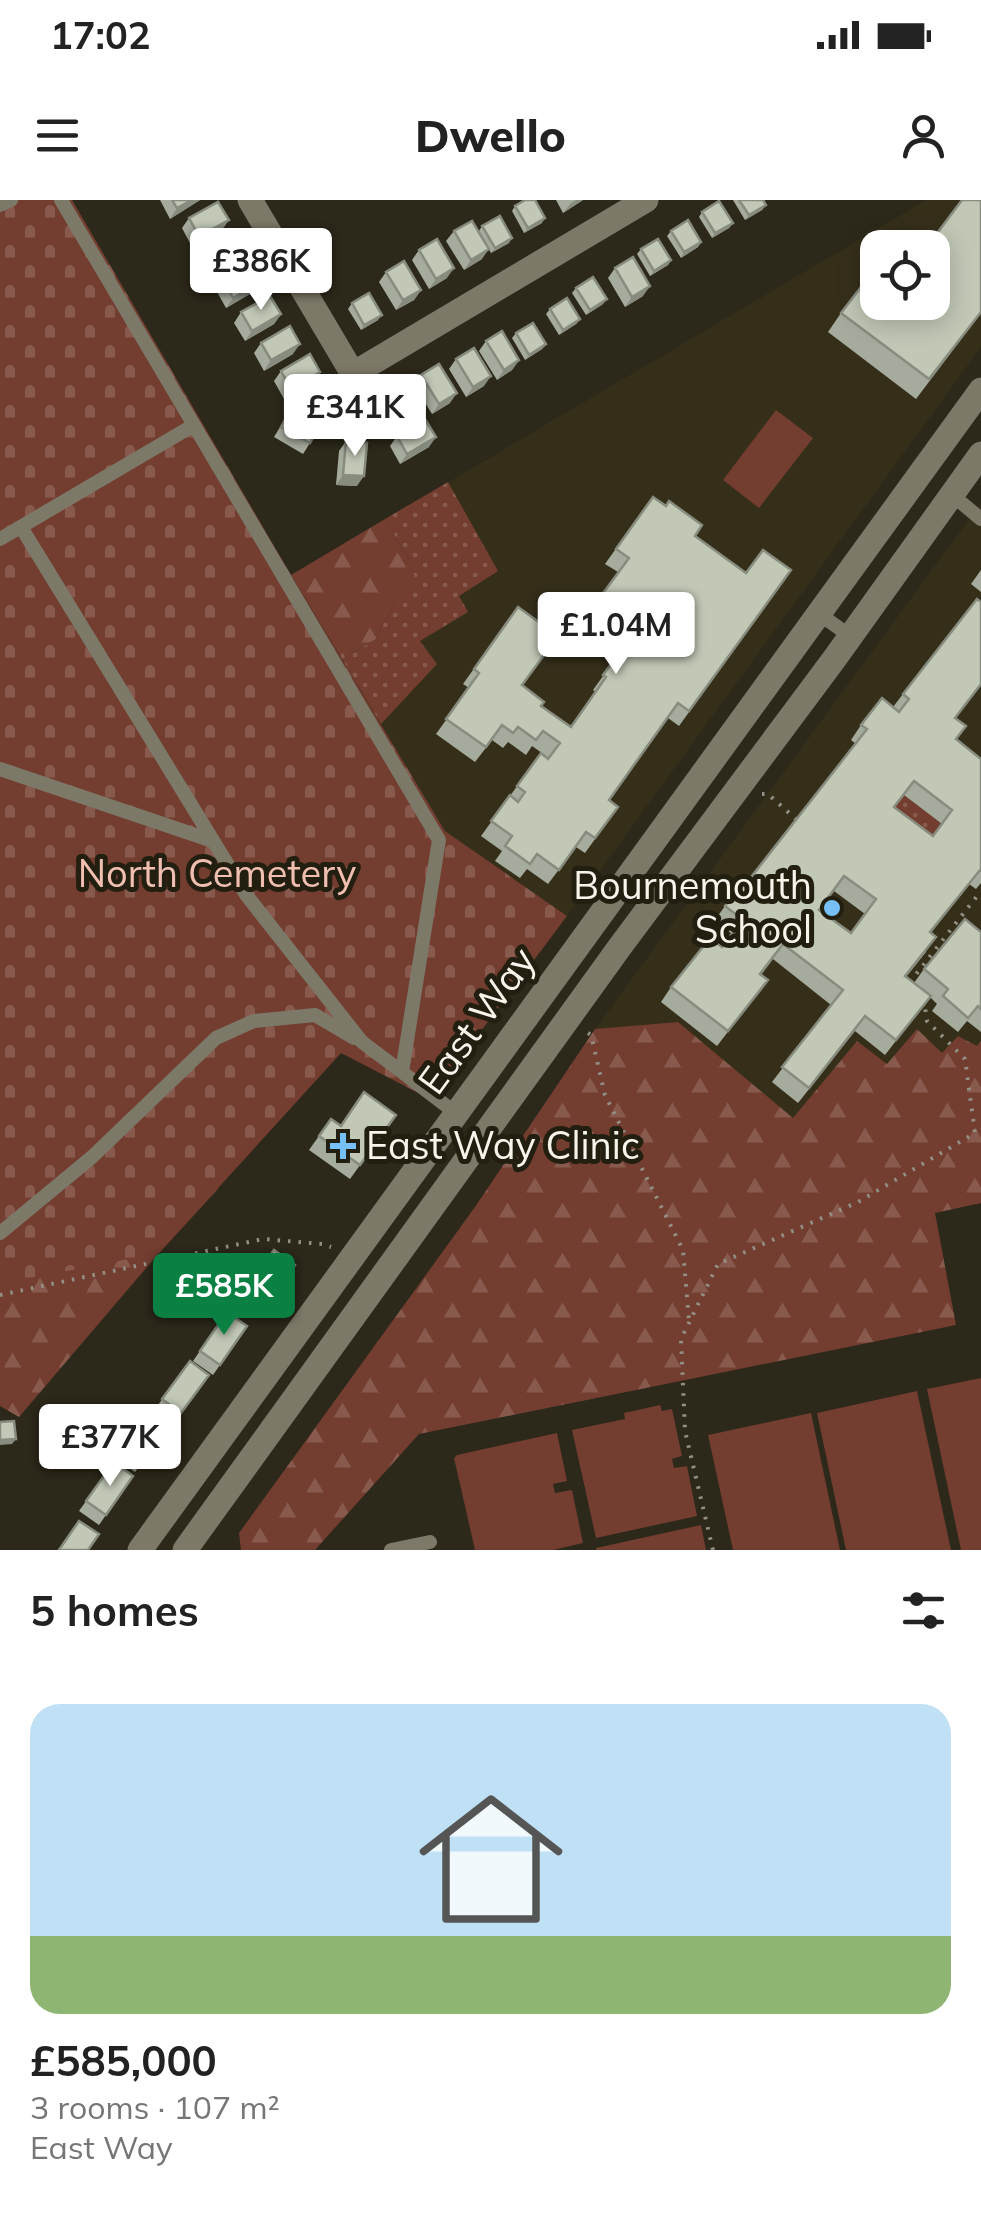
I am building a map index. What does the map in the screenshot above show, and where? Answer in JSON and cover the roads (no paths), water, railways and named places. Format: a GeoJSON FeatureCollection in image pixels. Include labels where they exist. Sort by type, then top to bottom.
{"type":"FeatureCollection","features":[{"type":"Feature","properties":{"kind":"street"},"geometry":{"type":"LineString","coordinates":[[250,200],[353,374],[646,200]]}},
{"type":"Feature","properties":{"kind":"street","name":"East Way"},"geometry":{"type":"LineString","coordinates":[[140,1550],[981,390]]}},
{"type":"Feature","properties":{"kind":"street","name":"East Way"},"geometry":{"type":"LineString","coordinates":[[186,1550],[981,453]]}},
{"type":"Feature","properties":{"kind":"lane"},"geometry":{"type":"LineString","coordinates":[[0,206],[10,200]]}},
{"type":"Feature","properties":{"kind":"lane"},"geometry":{"type":"LineString","coordinates":[[61,200],[438,840],[402,1072]]}},
{"type":"Feature","properties":{"kind":"lane"},"geometry":{"type":"LineString","coordinates":[[0,539],[194,425]]}},
{"type":"Feature","properties":{"kind":"lane"},"geometry":{"type":"LineString","coordinates":[[951,432],[981,453]]}},
{"type":"Feature","properties":{"kind":"lane"},"geometry":{"type":"LineString","coordinates":[[952,495],[981,519]]}},
{"type":"Feature","properties":{"kind":"lane"},"geometry":{"type":"LineString","coordinates":[[21,527],[247,896],[362,1042]]}},
{"type":"Feature","properties":{"kind":"lane"},"geometry":{"type":"LineString","coordinates":[[818,613],[850,636]]}},
{"type":"Feature","properties":{"kind":"lane"},"geometry":{"type":"LineString","coordinates":[[0,768],[213,841]]}},
{"type":"Feature","properties":{"kind":"lane"},"geometry":{"type":"LineString","coordinates":[[640,862],[668,881]]}},
{"type":"Feature","properties":{"kind":"lane"},"geometry":{"type":"LineString","coordinates":[[0,1233],[92,1157],[216,1038],[254,1021],[315,1015],[362,1042],[456,1114]]}},
{"type":"Feature","properties":{"kind":"lane"},"geometry":{"type":"LineString","coordinates":[[504,1048],[532,1068]]}},
{"type":"Feature","properties":{"kind":"lane"},"geometry":{"type":"LineString","coordinates":[[391,1550],[430,1542]]}},
{"type":"Feature","properties":{"kind":"place","name":"Bournemouth School"},"geometry":{"type":"Point","coordinates":[832,908]}},
{"type":"Feature","properties":{"kind":"place","name":"East Way Clinic"},"geometry":{"type":"Point","coordinates":[343,1146]}},
{"type":"Feature","properties":{"kind":"park label","name":"North Cemetery"},"geometry":{"type":"Point","coordinates":[217,874]}}]}
